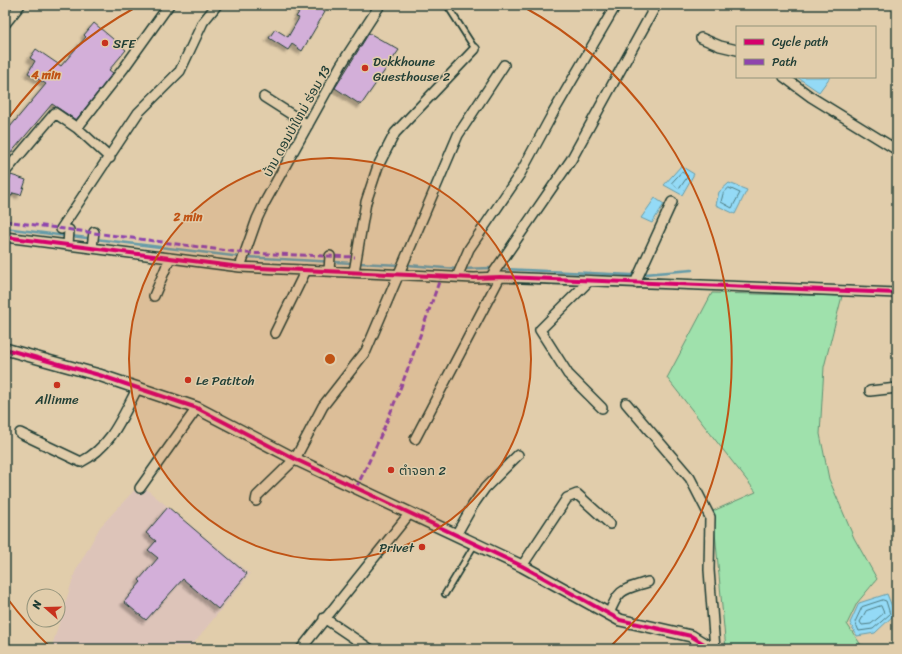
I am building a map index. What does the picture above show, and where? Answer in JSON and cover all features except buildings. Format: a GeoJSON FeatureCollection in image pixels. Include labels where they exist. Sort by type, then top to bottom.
{"type":"FeatureCollection","features":[{"type":"Feature","properties":{"kind":"street"},"geometry":{"type":"LineString","coordinates":[[5,24],[20,5]]}},
{"type":"Feature","properties":{"kind":"street"},"geometry":{"type":"LineString","coordinates":[[77,128],[124,68],[169,5]]}},
{"type":"Feature","properties":{"kind":"street"},"geometry":{"type":"LineString","coordinates":[[67,236],[110,158],[138,113],[180,71],[203,22],[217,5]]}},
{"type":"Feature","properties":{"kind":"street","name":"ບ້ານ ດອນປ່າໃຫມ່ ຮ່ອມ 13"},"geometry":{"type":"LineString","coordinates":[[242,261],[260,214],[341,65],[380,5]]}},
{"type":"Feature","properties":{"kind":"street"},"geometry":{"type":"LineString","coordinates":[[458,274],[469,249],[520,174],[553,113],[616,5]]}},
{"type":"Feature","properties":{"kind":"street"},"geometry":{"type":"LineString","coordinates":[[415,439],[495,278],[571,160],[656,5]]}},
{"type":"Feature","properties":{"kind":"street"},"geometry":{"type":"LineString","coordinates":[[701,38],[720,46],[736,50]]}},
{"type":"Feature","properties":{"kind":"street"},"geometry":{"type":"LineString","coordinates":[[354,267],[366,202],[378,166],[395,134],[475,49]]}},
{"type":"Feature","properties":{"kind":"street"},"geometry":{"type":"LineString","coordinates":[[256,501],[257,496],[295,459],[323,406],[366,351],[458,134],[504,65]]}},
{"type":"Feature","properties":{"kind":"street"},"geometry":{"type":"LineString","coordinates":[[785,78],[811,97],[897,150]]}},
{"type":"Feature","properties":{"kind":"street"},"geometry":{"type":"LineString","coordinates":[[264,97],[308,125]]}},
{"type":"Feature","properties":{"kind":"street"},"geometry":{"type":"LineString","coordinates":[[5,172],[55,114],[77,128],[110,158]]}},
{"type":"Feature","properties":{"kind":"street"},"geometry":{"type":"LineString","coordinates":[[635,283],[672,202]]}},
{"type":"Feature","properties":{"kind":"street"},"geometry":{"type":"LineString","coordinates":[[5,237],[67,236],[93,239],[170,258],[242,261],[306,270],[330,263],[399,275],[458,274],[495,278],[897,293]]}},
{"type":"Feature","properties":{"kind":"street"},"geometry":{"type":"LineString","coordinates":[[154,296],[170,258]]}},
{"type":"Feature","properties":{"kind":"street"},"geometry":{"type":"LineString","coordinates":[[275,333],[306,270]]}},
{"type":"Feature","properties":{"kind":"street"},"geometry":{"type":"LineString","coordinates":[[589,282],[540,330],[568,374],[602,408]]}},
{"type":"Feature","properties":{"kind":"street"},"geometry":{"type":"LineString","coordinates":[[5,349],[138,387],[197,408],[295,459],[522,566],[620,620],[691,636],[713,649]]}},
{"type":"Feature","properties":{"kind":"street"},"geometry":{"type":"LineString","coordinates":[[20,434],[81,462],[87,459],[112,437],[138,387]]}},
{"type":"Feature","properties":{"kind":"street"},"geometry":{"type":"LineString","coordinates":[[870,391],[897,388]]}},
{"type":"Feature","properties":{"kind":"street"},"geometry":{"type":"LineString","coordinates":[[626,403],[690,478],[710,517],[709,570],[713,649]]}},
{"type":"Feature","properties":{"kind":"street"},"geometry":{"type":"LineString","coordinates":[[140,488],[197,408]]}},
{"type":"Feature","properties":{"kind":"street"},"geometry":{"type":"LineString","coordinates":[[456,535],[473,504],[485,488],[518,455]]}},
{"type":"Feature","properties":{"kind":"street"},"geometry":{"type":"LineString","coordinates":[[522,566],[568,498],[573,494],[577,494],[610,524]]}},
{"type":"Feature","properties":{"kind":"street"},"geometry":{"type":"LineString","coordinates":[[300,649],[410,513]]}},
{"type":"Feature","properties":{"kind":"street"},"geometry":{"type":"LineString","coordinates":[[608,614],[618,593],[625,589],[648,582]]}},
{"type":"Feature","properties":{"kind":"street"},"geometry":{"type":"LineString","coordinates":[[324,618],[370,649]]}},
{"type":"Feature","properties":{"kind":"lane"},"geometry":{"type":"LineString","coordinates":[[448,5],[475,49]]}},
{"type":"Feature","properties":{"kind":"lane"},"geometry":{"type":"LineString","coordinates":[[445,594],[457,578],[475,544]]}},
{"type":"Feature","properties":{"kind":"shaded area"},"geometry":{"type":"Polygon","coordinates":[[[140,484],[250,574],[189,649],[51,649],[58,628],[66,628],[66,601],[75,572],[100,527],[140,484]]]}},
{"type":"Feature","properties":{"kind":"green space"},"geometry":{"type":"Polygon","coordinates":[[[712,293],[842,296],[824,367],[820,434],[829,479],[854,538],[877,579],[857,603],[847,624],[861,645],[890,649],[726,649],[713,511],[756,492],[667,378],[712,293]]]}},
{"type":"Feature","properties":{"kind":"water"},"geometry":{"type":"Polygon","coordinates":[[[798,78],[829,78],[819,92],[798,78]]]}},
{"type":"Feature","properties":{"kind":"water"},"geometry":{"type":"Polygon","coordinates":[[[681,166],[694,174],[682,195],[664,185],[681,166]]]}},
{"type":"Feature","properties":{"kind":"water"},"geometry":{"type":"Polygon","coordinates":[[[729,183],[747,190],[735,214],[716,205],[719,192],[729,183]]]}},
{"type":"Feature","properties":{"kind":"water"},"geometry":{"type":"Polygon","coordinates":[[[655,198],[664,204],[652,223],[641,218],[655,198]]]}},
{"type":"Feature","properties":{"kind":"water"},"geometry":{"type":"Polygon","coordinates":[[[887,594],[895,614],[875,633],[857,636],[850,623],[859,603],[887,594]]]}},
{"type":"Feature","properties":{"kind":"waterway"},"geometry":{"type":"LineString","coordinates":[[5,228],[66,236]]}},
{"type":"Feature","properties":{"kind":"waterway"},"geometry":{"type":"LineString","coordinates":[[71,236],[241,257]]}},
{"type":"Feature","properties":{"kind":"waterway"},"geometry":{"type":"LineString","coordinates":[[246,257],[353,263]]}},
{"type":"Feature","properties":{"kind":"waterway"},"geometry":{"type":"LineString","coordinates":[[358,263],[400,265]]}},
{"type":"Feature","properties":{"kind":"waterway"},"geometry":{"type":"LineString","coordinates":[[408,265],[457,269]]}},
{"type":"Feature","properties":{"kind":"waterway"},"geometry":{"type":"LineString","coordinates":[[462,269],[491,268]]}},
{"type":"Feature","properties":{"kind":"waterway"},"geometry":{"type":"LineString","coordinates":[[504,269],[632,275]]}},
{"type":"Feature","properties":{"kind":"waterway"},"geometry":{"type":"LineString","coordinates":[[645,274],[692,270]]}},
{"type":"Feature","properties":{"kind":"marked path"},"geometry":{"type":"LineString","coordinates":[[5,221],[244,253],[355,257]]}},
{"type":"Feature","properties":{"kind":"marked path"},"geometry":{"type":"LineString","coordinates":[[356,488],[392,410],[441,276]]}},
{"type":"Feature","properties":{"kind":"cycle path"},"geometry":{"type":"LineString","coordinates":[[5,237],[240,267],[474,278],[500,277],[897,293]]}},
{"type":"Feature","properties":{"kind":"cycle path"},"geometry":{"type":"LineString","coordinates":[[5,349],[99,375],[197,408],[295,459],[522,566],[620,620],[691,636],[712,649]]}},
{"type":"Feature","properties":{"kind":"place","name":"SFE"},"geometry":{"type":"Point","coordinates":[105,43]}},
{"type":"Feature","properties":{"kind":"place","name":"Dokkhoune Guesthouse 2"},"geometry":{"type":"Point","coordinates":[365,68]}},
{"type":"Feature","properties":{"kind":"place","name":"Le Patitoh"},"geometry":{"type":"Point","coordinates":[188,380]}},
{"type":"Feature","properties":{"kind":"place","name":"Allinme"},"geometry":{"type":"Point","coordinates":[57,385]}},
{"type":"Feature","properties":{"kind":"place","name":"ຕຳຈອກ 2"},"geometry":{"type":"Point","coordinates":[391,470]}},
{"type":"Feature","properties":{"kind":"place","name":"Privet"},"geometry":{"type":"Point","coordinates":[422,547]}}]}
